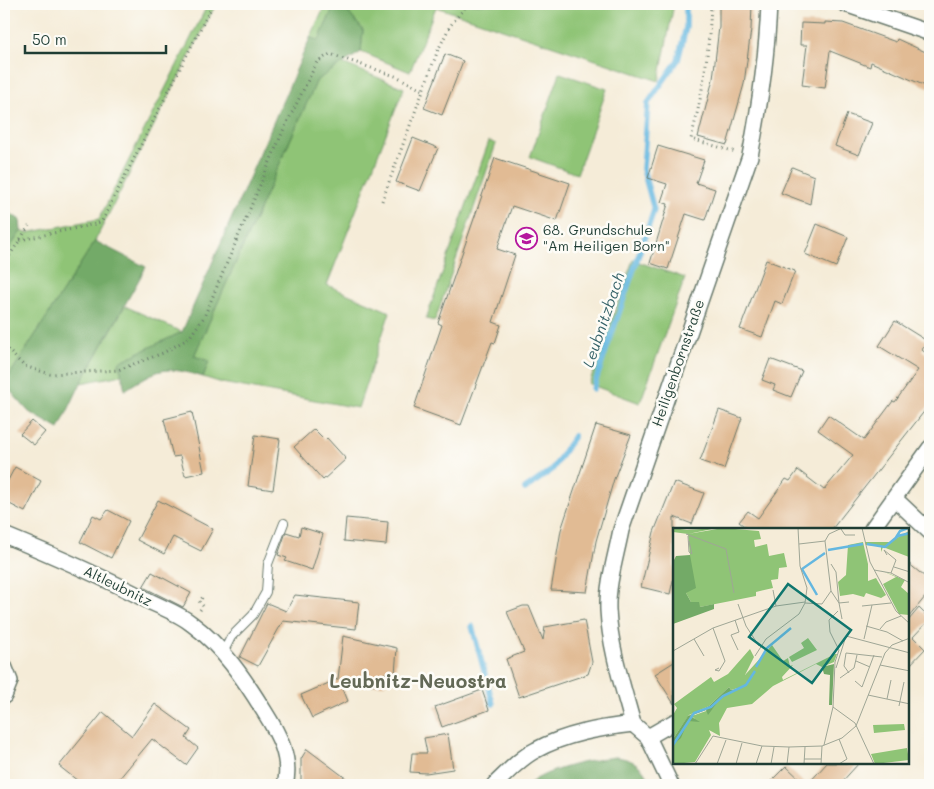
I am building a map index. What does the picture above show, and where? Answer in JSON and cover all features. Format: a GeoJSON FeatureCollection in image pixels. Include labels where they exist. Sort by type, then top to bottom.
{"type":"FeatureCollection","features":[{"type":"Feature","properties":{"kind":"street","name":"Heiligenbornstraße"},"geometry":{"type":"LineString","coordinates":[[632,724],[616,661],[608,610],[612,573],[621,530],[750,156],[760,108],[766,59],[769,4]]}},
{"type":"Feature","properties":{"kind":"street"},"geometry":{"type":"LineString","coordinates":[[845,4],[916,26],[930,33]]}},
{"type":"Feature","properties":{"kind":"street"},"geometry":{"type":"LineString","coordinates":[[873,528],[930,448]]}},
{"type":"Feature","properties":{"kind":"street"},"geometry":{"type":"LineString","coordinates":[[895,499],[930,532]]}},
{"type":"Feature","properties":{"kind":"street","name":"Altleubnitz"},"geometry":{"type":"LineString","coordinates":[[4,536],[26,543],[113,582],[192,623],[223,653],[258,699],[279,734],[285,758],[285,785]]}},
{"type":"Feature","properties":{"kind":"street"},"geometry":{"type":"LineString","coordinates":[[4,666],[10,680],[4,696]]}},
{"type":"Feature","properties":{"kind":"street"},"geometry":{"type":"LineString","coordinates":[[648,738],[673,723]]}},
{"type":"Feature","properties":{"kind":"street"},"geometry":{"type":"LineString","coordinates":[[494,785],[535,750],[587,730],[632,724],[648,738],[670,785]]}},
{"type":"Feature","properties":{"kind":"lane"},"geometry":{"type":"LineString","coordinates":[[223,653],[230,637],[253,616],[266,592],[268,564],[284,523]]}},
{"type":"Feature","properties":{"kind":"path"},"geometry":{"type":"LineString","coordinates":[[20,240],[96,224],[102,220],[212,4]]}},
{"type":"Feature","properties":{"kind":"path"},"geometry":{"type":"LineString","coordinates":[[382,202],[415,118],[422,90],[438,50],[450,26],[468,4]]}},
{"type":"Feature","properties":{"kind":"path"},"geometry":{"type":"LineString","coordinates":[[711,4],[709,51],[700,103],[691,139],[750,156]]}},
{"type":"Feature","properties":{"kind":"path"},"geometry":{"type":"LineString","coordinates":[[4,346],[24,366],[50,374],[118,370],[163,353],[189,338],[204,317],[283,131],[317,62],[330,54],[398,77],[422,90]]}},
{"type":"Feature","properties":{"kind":"path"},"geometry":{"type":"LineString","coordinates":[[4,264],[29,226]]}},
{"type":"Feature","properties":{"kind":"path"},"geometry":{"type":"LineString","coordinates":[[199,601],[204,596]]}},
{"type":"Feature","properties":{"kind":"green space"},"geometry":{"type":"Polygon","coordinates":[[[208,4],[216,4],[95,241],[4,384],[4,257],[21,231],[26,233],[99,219],[208,4]]]}},
{"type":"Feature","properties":{"kind":"green space"},"geometry":{"type":"Polygon","coordinates":[[[326,4],[335,4],[319,40],[310,38],[326,4]]]}},
{"type":"Feature","properties":{"kind":"green space"},"geometry":{"type":"Polygon","coordinates":[[[335,4],[341,4],[363,30],[361,52],[317,80],[194,356],[209,361],[203,377],[179,371],[162,371],[146,377],[125,390],[119,362],[182,332],[310,38],[319,40],[335,4]]]}},
{"type":"Feature","properties":{"kind":"green space"},"geometry":{"type":"Polygon","coordinates":[[[341,4],[674,4],[659,81],[436,7],[410,72],[361,52],[363,30],[341,4]]]}},
{"type":"Feature","properties":{"kind":"green space"},"geometry":{"type":"Polygon","coordinates":[[[342,63],[404,88],[327,285],[390,312],[358,408],[222,383],[203,377],[209,361],[194,356],[317,80],[342,63]]]}},
{"type":"Feature","properties":{"kind":"green space"},"geometry":{"type":"Polygon","coordinates":[[[560,73],[607,89],[577,174],[530,157],[560,73]]]}},
{"type":"Feature","properties":{"kind":"green space"},"geometry":{"type":"Polygon","coordinates":[[[489,141],[496,144],[435,321],[426,319],[489,141]]]}},
{"type":"Feature","properties":{"kind":"green space"},"geometry":{"type":"Polygon","coordinates":[[[4,209],[20,220],[21,231],[4,257],[4,209]]]}},
{"type":"Feature","properties":{"kind":"green space"},"geometry":{"type":"Polygon","coordinates":[[[95,241],[146,267],[81,383],[59,429],[29,412],[4,384],[95,241]]]}},
{"type":"Feature","properties":{"kind":"green space"},"geometry":{"type":"Polygon","coordinates":[[[633,260],[685,278],[640,403],[589,384],[633,260]]]}},
{"type":"Feature","properties":{"kind":"green space"},"geometry":{"type":"Polygon","coordinates":[[[125,306],[182,332],[119,362],[122,375],[81,383],[125,306]]]}},
{"type":"Feature","properties":{"kind":"green space"},"geometry":{"type":"Polygon","coordinates":[[[615,757],[638,765],[646,773],[652,785],[528,785],[545,774],[557,770],[594,760],[615,757]]]}},
{"type":"Feature","properties":{"kind":"building"},"geometry":{"type":"Polygon","coordinates":[[[719,4],[752,4],[744,84],[727,145],[698,137],[713,79],[719,27],[719,4]]]}},
{"type":"Feature","properties":{"kind":"building"},"geometry":{"type":"Polygon","coordinates":[[[825,22],[843,23],[896,42],[897,39],[930,54],[930,88],[871,62],[870,67],[830,51],[825,88],[802,85],[807,45],[800,45],[801,23],[825,24],[825,22]]]}},
{"type":"Feature","properties":{"kind":"building"},"geometry":{"type":"Polygon","coordinates":[[[445,54],[463,61],[442,115],[424,108],[445,54]]]}},
{"type":"Feature","properties":{"kind":"building"},"geometry":{"type":"Polygon","coordinates":[[[847,114],[872,123],[859,155],[835,146],[847,114]]]}},
{"type":"Feature","properties":{"kind":"building"},"geometry":{"type":"Polygon","coordinates":[[[413,138],[438,148],[420,191],[396,182],[413,138]]]}},
{"type":"Feature","properties":{"kind":"building"},"geometry":{"type":"Polygon","coordinates":[[[658,146],[704,160],[696,183],[715,189],[705,220],[686,214],[668,269],[650,263],[668,204],[661,202],[667,184],[648,178],[658,146]]]}},
{"type":"Feature","properties":{"kind":"building"},"geometry":{"type":"Polygon","coordinates":[[[495,158],[570,183],[557,221],[512,206],[497,249],[515,255],[493,322],[501,325],[495,343],[492,342],[461,425],[414,408],[442,325],[438,323],[495,158]]]}},
{"type":"Feature","properties":{"kind":"building"},"geometry":{"type":"Polygon","coordinates":[[[792,167],[814,176],[810,204],[781,193],[792,167]]]}},
{"type":"Feature","properties":{"kind":"building"},"geometry":{"type":"Polygon","coordinates":[[[817,224],[848,237],[836,267],[805,254],[817,224]]]}},
{"type":"Feature","properties":{"kind":"building"},"geometry":{"type":"Polygon","coordinates":[[[766,260],[795,271],[782,304],[775,301],[762,337],[740,329],[766,260]]]}},
{"type":"Feature","properties":{"kind":"building"},"geometry":{"type":"Polygon","coordinates":[[[895,321],[927,341],[922,350],[928,355],[930,352],[930,404],[833,528],[747,528],[739,522],[748,511],[758,518],[786,479],[790,481],[798,470],[824,490],[853,455],[818,430],[828,415],[864,440],[893,401],[895,402],[918,370],[879,346],[895,321]]]}},
{"type":"Feature","properties":{"kind":"building"},"geometry":{"type":"Polygon","coordinates":[[[770,359],[802,371],[791,397],[773,390],[775,385],[762,380],[770,359]]]}},
{"type":"Feature","properties":{"kind":"building"},"geometry":{"type":"Polygon","coordinates":[[[719,410],[742,418],[724,469],[700,461],[719,410]]]}},
{"type":"Feature","properties":{"kind":"building"},"geometry":{"type":"Polygon","coordinates":[[[192,412],[204,472],[185,476],[180,456],[173,457],[164,419],[192,412]]]}},
{"type":"Feature","properties":{"kind":"building"},"geometry":{"type":"Polygon","coordinates":[[[32,421],[45,432],[34,445],[20,434],[32,421]]]}},
{"type":"Feature","properties":{"kind":"building"},"geometry":{"type":"Polygon","coordinates":[[[596,425],[631,435],[614,479],[596,541],[587,592],[551,590],[561,530],[596,425]]]}},
{"type":"Feature","properties":{"kind":"building"},"geometry":{"type":"Polygon","coordinates":[[[314,429],[325,440],[327,438],[346,459],[323,480],[294,447],[314,429]]]}},
{"type":"Feature","properties":{"kind":"building"},"geometry":{"type":"Polygon","coordinates":[[[255,435],[280,439],[273,490],[248,486],[255,435]]]}},
{"type":"Feature","properties":{"kind":"building"},"geometry":{"type":"Polygon","coordinates":[[[15,467],[41,481],[25,512],[4,501],[4,488],[15,467]]]}},
{"type":"Feature","properties":{"kind":"building"},"geometry":{"type":"Polygon","coordinates":[[[674,482],[704,493],[692,524],[674,517],[673,580],[670,594],[641,587],[654,532],[674,482]]]}},
{"type":"Feature","properties":{"kind":"building"},"geometry":{"type":"Polygon","coordinates":[[[158,500],[213,529],[201,551],[173,537],[164,554],[137,540],[158,500]]]}},
{"type":"Feature","properties":{"kind":"building"},"geometry":{"type":"Polygon","coordinates":[[[108,510],[129,521],[111,558],[80,542],[93,515],[101,519],[108,510]]]}},
{"type":"Feature","properties":{"kind":"building"},"geometry":{"type":"Polygon","coordinates":[[[346,518],[388,522],[386,545],[344,541],[346,518]]]}},
{"type":"Feature","properties":{"kind":"building"},"geometry":{"type":"Polygon","coordinates":[[[301,527],[323,534],[312,570],[285,561],[287,558],[278,555],[286,532],[299,536],[301,527]]]}},
{"type":"Feature","properties":{"kind":"building"},"geometry":{"type":"Polygon","coordinates":[[[909,564],[930,581],[930,591],[909,617],[909,564]]]}},
{"type":"Feature","properties":{"kind":"building"},"geometry":{"type":"Polygon","coordinates":[[[152,572],[191,593],[183,607],[143,587],[152,572]]]}},
{"type":"Feature","properties":{"kind":"building"},"geometry":{"type":"Polygon","coordinates":[[[295,595],[359,602],[356,629],[283,621],[258,666],[240,657],[267,603],[286,611],[295,595]]]}},
{"type":"Feature","properties":{"kind":"building"},"geometry":{"type":"Polygon","coordinates":[[[523,606],[529,606],[543,640],[545,627],[584,620],[592,662],[588,674],[519,697],[506,659],[524,652],[507,612],[523,606]]]}},
{"type":"Feature","properties":{"kind":"building"},"geometry":{"type":"Polygon","coordinates":[[[919,608],[930,619],[913,637],[925,649],[909,666],[909,620],[919,608]]]}},
{"type":"Feature","properties":{"kind":"building"},"geometry":{"type":"Polygon","coordinates":[[[343,636],[397,648],[395,674],[385,673],[385,685],[341,684],[348,701],[312,718],[301,695],[338,679],[343,636]]]}},
{"type":"Feature","properties":{"kind":"building"},"geometry":{"type":"Polygon","coordinates":[[[673,663],[673,702],[655,674],[673,663]]]}},
{"type":"Feature","properties":{"kind":"building"},"geometry":{"type":"Polygon","coordinates":[[[482,690],[489,710],[442,727],[435,707],[482,690]]]}},
{"type":"Feature","properties":{"kind":"building"},"geometry":{"type":"Polygon","coordinates":[[[155,704],[191,730],[186,738],[198,748],[186,765],[152,739],[114,785],[83,785],[59,766],[103,712],[132,736],[155,704]]]}},
{"type":"Feature","properties":{"kind":"building"},"geometry":{"type":"Polygon","coordinates":[[[448,734],[453,769],[426,773],[410,772],[412,753],[427,753],[424,738],[448,734]]]}},
{"type":"Feature","properties":{"kind":"building"},"geometry":{"type":"Polygon","coordinates":[[[307,749],[355,785],[301,785],[301,759],[307,749]]]}},
{"type":"Feature","properties":{"kind":"building"},"geometry":{"type":"Polygon","coordinates":[[[826,764],[858,764],[839,785],[807,785],[826,764]]]}},
{"type":"Feature","properties":{"kind":"building"},"geometry":{"type":"Polygon","coordinates":[[[786,766],[806,785],[767,785],[786,766]]]}},
{"type":"Feature","properties":{"kind":"waterway","name":"Leubnitzbach"},"geometry":{"type":"LineString","coordinates":[[593,389],[654,210],[643,169],[648,103],[678,60],[686,27],[686,4]]}},
{"type":"Feature","properties":{"kind":"waterway","name":"Leubnitzbach"},"geometry":{"type":"LineString","coordinates":[[525,489],[552,470],[574,436]]}},
{"type":"Feature","properties":{"kind":"waterway","name":"Leubnitzbach"},"geometry":{"type":"LineString","coordinates":[[472,626],[493,704]]}},
{"type":"Feature","properties":{"kind":"place","name":"68. Grundschule \"Am Heiligen Born\""},"geometry":{"type":"Point","coordinates":[527,238]}},
{"type":"Feature","properties":{"kind":"district","name":"Leubnitz-Neuostra"},"geometry":{"type":"Point","coordinates":[418,681]}}]}
